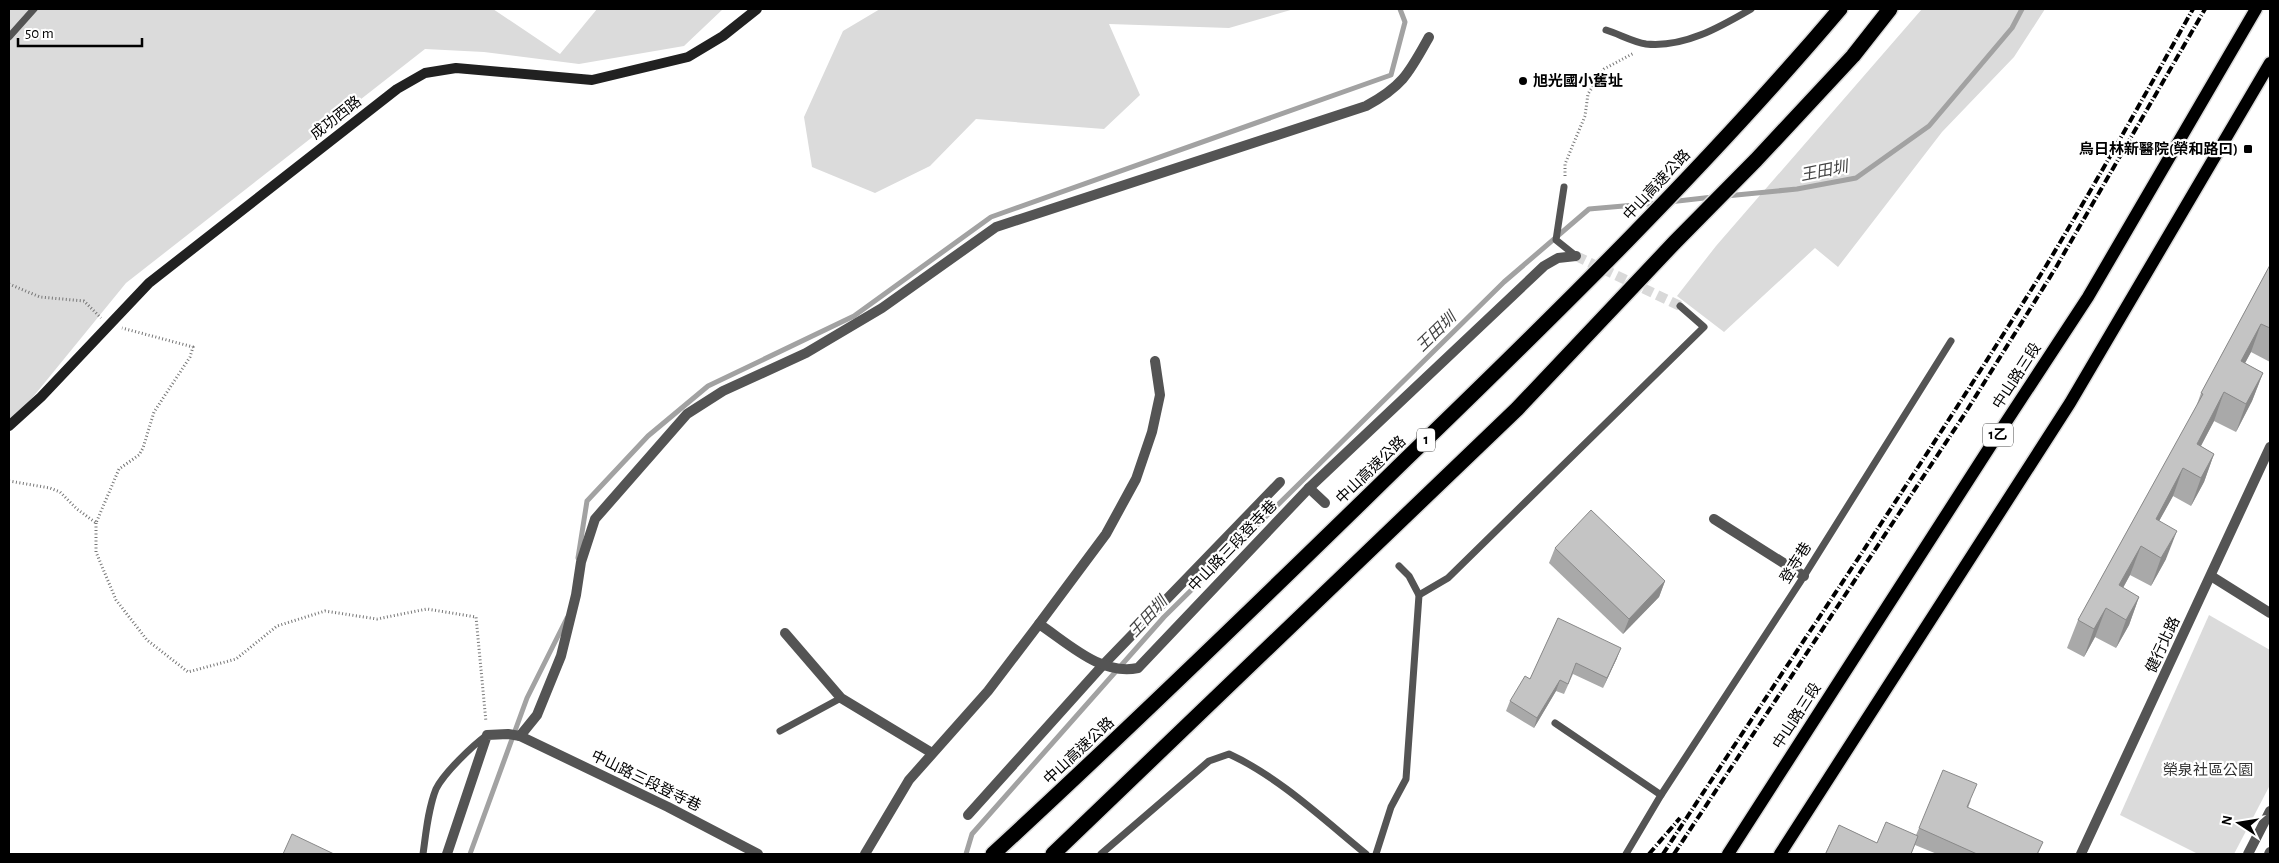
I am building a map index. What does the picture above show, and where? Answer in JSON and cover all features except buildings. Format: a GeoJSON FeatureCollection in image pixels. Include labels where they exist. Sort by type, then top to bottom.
{"type":"FeatureCollection","features":[{"type":"Feature","properties":{"kind":"highway","name":"中山高速公路"},"geometry":{"type":"LineString","coordinates":[[993,854],[1145,713],[1617,252],[1780,79],[1840,9]]}},
{"type":"Feature","properties":{"kind":"highway"},"geometry":{"type":"LineString","coordinates":[[1053,854],[1517,409],[1853,56],[1890,9]]}},
{"type":"Feature","properties":{"kind":"main road","name":"中山路三段"},"geometry":{"type":"LineString","coordinates":[[1728,854],[2088,297],[2256,9]]}},
{"type":"Feature","properties":{"kind":"main road"},"geometry":{"type":"LineString","coordinates":[[1780,854],[2070,403],[2270,63]]}},
{"type":"Feature","properties":{"kind":"street","name":"成功西路"},"geometry":{"type":"LineString","coordinates":[[9,426],[41,397],[149,283],[397,89],[425,73],[456,68],[592,80],[688,56],[722,36],[757,9]]}},
{"type":"Feature","properties":{"kind":"street"},"geometry":{"type":"LineString","coordinates":[[520,736],[537,715],[561,656],[576,595],[580,562],[594,519],[687,414],[723,391],[806,353],[882,308],[996,227],[1366,106],[1385,96],[1402,82],[1429,37]]}},
{"type":"Feature","properties":{"kind":"street","name":"中山路三段登寺巷"},"geometry":{"type":"LineString","coordinates":[[1039,624],[1102,666],[1125,671],[1138,668],[1309,488],[1544,266],[1558,258],[1576,256]]}},
{"type":"Feature","properties":{"kind":"street"},"geometry":{"type":"LineString","coordinates":[[864,854],[909,780],[988,692],[1106,534],[1136,479],[1152,432],[1160,395],[1155,361]]}},
{"type":"Feature","properties":{"kind":"street","name":"健行北路"},"geometry":{"type":"LineString","coordinates":[[2081,854],[2270,447]]}},
{"type":"Feature","properties":{"kind":"street"},"geometry":{"type":"LineString","coordinates":[[968,815],[1102,666],[1280,482]]}},
{"type":"Feature","properties":{"kind":"street"},"geometry":{"type":"LineString","coordinates":[[1309,488],[1325,503]]}},
{"type":"Feature","properties":{"kind":"street"},"geometry":{"type":"LineString","coordinates":[[1714,518],[1804,576]]}},
{"type":"Feature","properties":{"kind":"street"},"geometry":{"type":"LineString","coordinates":[[2211,576],[2270,613]]}},
{"type":"Feature","properties":{"kind":"street"},"geometry":{"type":"LineString","coordinates":[[785,633],[841,698],[932,753]]}},
{"type":"Feature","properties":{"kind":"street","name":"中山路三段登寺巷"},"geometry":{"type":"LineString","coordinates":[[487,735],[508,734],[520,736],[668,807],[758,854]]}},
{"type":"Feature","properties":{"kind":"street"},"geometry":{"type":"LineString","coordinates":[[447,854],[487,735]]}},
{"type":"Feature","properties":{"kind":"street"},"geometry":{"type":"LineString","coordinates":[[2248,854],[2270,811]]}},
{"type":"Feature","properties":{"kind":"lane"},"geometry":{"type":"LineString","coordinates":[[9,37],[34,9]]}},
{"type":"Feature","properties":{"kind":"lane"},"geometry":{"type":"LineString","coordinates":[[1606,30],[1645,44],[1670,43],[1714,30],[1751,9]]}},
{"type":"Feature","properties":{"kind":"lane"},"geometry":{"type":"LineString","coordinates":[[1564,187],[1556,240],[1576,256]]}},
{"type":"Feature","properties":{"kind":"lane"},"geometry":{"type":"LineString","coordinates":[[1419,595],[1448,578],[1704,327],[1680,306]]}},
{"type":"Feature","properties":{"kind":"lane","name":"登寺巷"},"geometry":{"type":"LineString","coordinates":[[1626,854],[1661,795],[1804,576],[1951,342]]}},
{"type":"Feature","properties":{"kind":"lane"},"geometry":{"type":"LineString","coordinates":[[1376,854],[1391,807],[1406,779],[1419,595],[1409,576],[1399,566]]}},
{"type":"Feature","properties":{"kind":"lane"},"geometry":{"type":"LineString","coordinates":[[780,731],[841,698]]}},
{"type":"Feature","properties":{"kind":"lane"},"geometry":{"type":"LineString","coordinates":[[1555,723],[1661,795]]}},
{"type":"Feature","properties":{"kind":"lane"},"geometry":{"type":"LineString","coordinates":[[423,854],[427,825],[437,788],[470,748],[487,735]]}},
{"type":"Feature","properties":{"kind":"lane"},"geometry":{"type":"LineString","coordinates":[[1101,854],[1209,761],[1228,754],[1251,764],[1313,810],[1366,854]]}},
{"type":"Feature","properties":{"kind":"path"},"geometry":{"type":"LineString","coordinates":[[1564,187],[1565,164],[1585,116],[1588,94],[1604,69],[1636,52]]}},
{"type":"Feature","properties":{"kind":"path"},"geometry":{"type":"LineString","coordinates":[[9,284],[40,297],[84,301],[107,324],[192,347],[190,357],[154,412],[139,455],[119,469],[96,523],[96,552],[116,600],[147,640],[188,672],[236,659],[277,626],[325,611],[377,619],[427,609],[476,617],[486,702],[487,735]]}},
{"type":"Feature","properties":{"kind":"path"},"geometry":{"type":"LineString","coordinates":[[9,481],[50,488],[60,492],[77,509],[96,523]]}},
{"type":"Feature","properties":{"kind":"green space"},"geometry":{"type":"Polygon","coordinates":[[[9,9],[493,9],[560,54],[597,9],[723,9],[684,46],[579,64],[484,52],[425,49],[126,283],[24,408],[9,421],[9,9]]]}},
{"type":"Feature","properties":{"kind":"green space"},"geometry":{"type":"Polygon","coordinates":[[[880,9],[1294,9],[1229,28],[1109,24],[1140,95],[1104,129],[976,119],[930,166],[875,193],[812,167],[804,117],[843,31],[880,9]]]}},
{"type":"Feature","properties":{"kind":"green space"},"geometry":{"type":"Polygon","coordinates":[[[1922,9],[2045,9],[2014,57],[1942,132],[1838,267],[1815,248],[1724,332],[1677,296],[1716,246],[1922,9]]]}},
{"type":"Feature","properties":{"kind":"green space","name":"榮泉社區公園"},"geometry":{"type":"Polygon","coordinates":[[[2209,615],[2270,650],[2270,785],[2234,854],[2198,854],[2120,815],[2209,615]]]}},
{"type":"Feature","properties":{"kind":"waterway"},"geometry":{"type":"LineString","coordinates":[[578,558],[587,501],[648,436],[708,386],[854,316],[991,217],[1391,75],[1405,22],[1400,9]]}},
{"type":"Feature","properties":{"kind":"waterway","name":"王田圳"},"geometry":{"type":"LineString","coordinates":[[1726,196],[1797,189],[1856,178],[1929,126],[2012,28],[2022,9]]}},
{"type":"Feature","properties":{"kind":"waterway","name":"王田圳"},"geometry":{"type":"LineString","coordinates":[[1669,202],[1713,197]]}},
{"type":"Feature","properties":{"kind":"waterway","name":"王田圳"},"geometry":{"type":"LineString","coordinates":[[966,854],[972,834],[1164,617],[1504,282],[1589,209],[1658,203]]}},
{"type":"Feature","properties":{"kind":"waterway"},"geometry":{"type":"LineString","coordinates":[[470,854],[527,698],[567,618]]}},
{"type":"Feature","properties":{"kind":"tunnel"},"geometry":{"type":"LineString","coordinates":[[1576,256],[1680,306]]}},
{"type":"Feature","properties":{"kind":"railway"},"geometry":{"type":"LineString","coordinates":[[1663,854],[1905,488],[2046,266],[2193,9]]}},
{"type":"Feature","properties":{"kind":"railway"},"geometry":{"type":"LineString","coordinates":[[1674,854],[1964,415],[2055,269],[2205,9]]}},
{"type":"Feature","properties":{"kind":"railway"},"geometry":{"type":"LineString","coordinates":[[1649,854],[1680,818]]}},
{"type":"Feature","properties":{"kind":"place","name":"旭光國小舊址"},"geometry":{"type":"Point","coordinates":[1523,81]}},
{"type":"Feature","properties":{"kind":"place","name":"烏日林新醫院(榮和路口)"},"geometry":{"type":"Point","coordinates":[2248,149]}}]}
